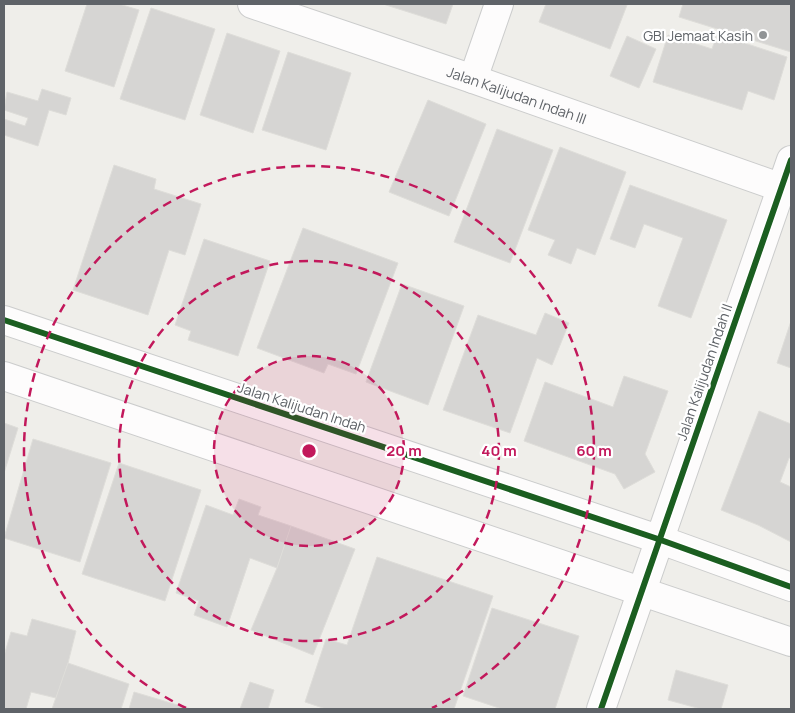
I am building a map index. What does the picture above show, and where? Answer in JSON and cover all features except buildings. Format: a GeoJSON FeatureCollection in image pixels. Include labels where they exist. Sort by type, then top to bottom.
{"type":"FeatureCollection","features":[{"type":"Feature","properties":{"kind":"street","name":"Jalan Kalijudan Indah III"},"geometry":{"type":"LineString","coordinates":[[252,4],[473,78],[782,188]]}},
{"type":"Feature","properties":{"kind":"street"},"geometry":{"type":"LineString","coordinates":[[473,78],[499,4]]}},
{"type":"Feature","properties":{"kind":"street","name":"Jalan Kalijudan Indah II"},"geometry":{"type":"LineString","coordinates":[[601,709],[658,539],[791,160]]}},
{"type":"Feature","properties":{"kind":"street","name":"Jalan Kalijudan Indah"},"geometry":{"type":"LineString","coordinates":[[4,320],[658,539],[791,587]]}},
{"type":"Feature","properties":{"kind":"street"},"geometry":{"type":"LineString","coordinates":[[4,376],[791,642]]}},
{"type":"Feature","properties":{"kind":"cycle path"},"geometry":{"type":"LineString","coordinates":[[601,709],[791,160]]}},
{"type":"Feature","properties":{"kind":"cycle path"},"geometry":{"type":"LineString","coordinates":[[4,320],[658,539],[791,587]]}},
{"type":"Feature","properties":{"kind":"place","name":"GBI Jemaat Kasih"},"geometry":{"type":"Point","coordinates":[763,35]}}]}
